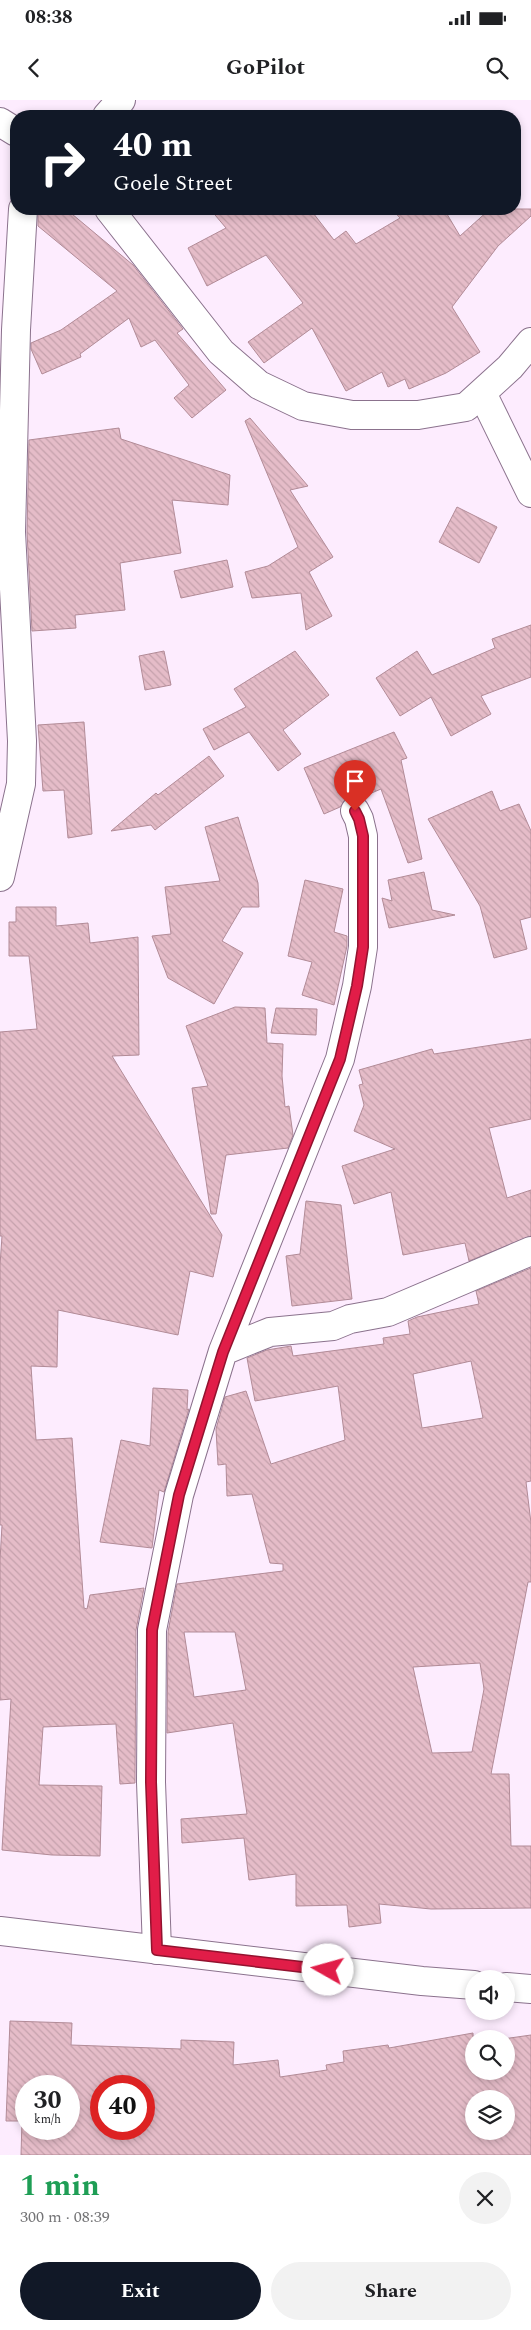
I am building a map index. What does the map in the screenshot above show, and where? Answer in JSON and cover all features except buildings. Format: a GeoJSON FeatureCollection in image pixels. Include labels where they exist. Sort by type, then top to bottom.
{"type":"FeatureCollection","features":[{"type":"Feature","properties":{"kind":"street"},"geometry":{"type":"LineString","coordinates":[[112,110],[121,100]]}},
{"type":"Feature","properties":{"kind":"street"},"geometry":{"type":"LineString","coordinates":[[0,877],[21,784],[22,741],[11,532],[16,330],[23,215]]}},
{"type":"Feature","properties":{"kind":"street"},"geometry":{"type":"LineString","coordinates":[[114,215],[222,352],[259,385],[303,406],[352,415],[418,415],[466,407],[510,367],[531,342]]}},
{"type":"Feature","properties":{"kind":"street"},"geometry":{"type":"LineString","coordinates":[[482,393],[531,493]]}},
{"type":"Feature","properties":{"kind":"street"},"geometry":{"type":"LineString","coordinates":[[157,1950],[151,1782],[152,1630],[179,1495],[223,1352],[342,1050],[357,986],[363,947],[363,836],[355,811]]}},
{"type":"Feature","properties":{"kind":"street"},"geometry":{"type":"LineString","coordinates":[[223,1352],[270,1332],[334,1326],[350,1319],[388,1312],[531,1251]]}},
{"type":"Feature","properties":{"kind":"street"},"geometry":{"type":"LineString","coordinates":[[0,1931],[422,1981],[465,1984]]}},
{"type":"Feature","properties":{"kind":"street"},"geometry":{"type":"LineString","coordinates":[[515,1988],[531,1989]]}},
{"type":"Feature","properties":{"kind":"route"},"geometry":{"type":"LineString","coordinates":[[328,1970],[157,1950],[151,1782],[152,1630],[179,1495],[223,1352],[340,1059],[357,986],[364,931],[362,884],[363,836],[355,811]]}}]}
